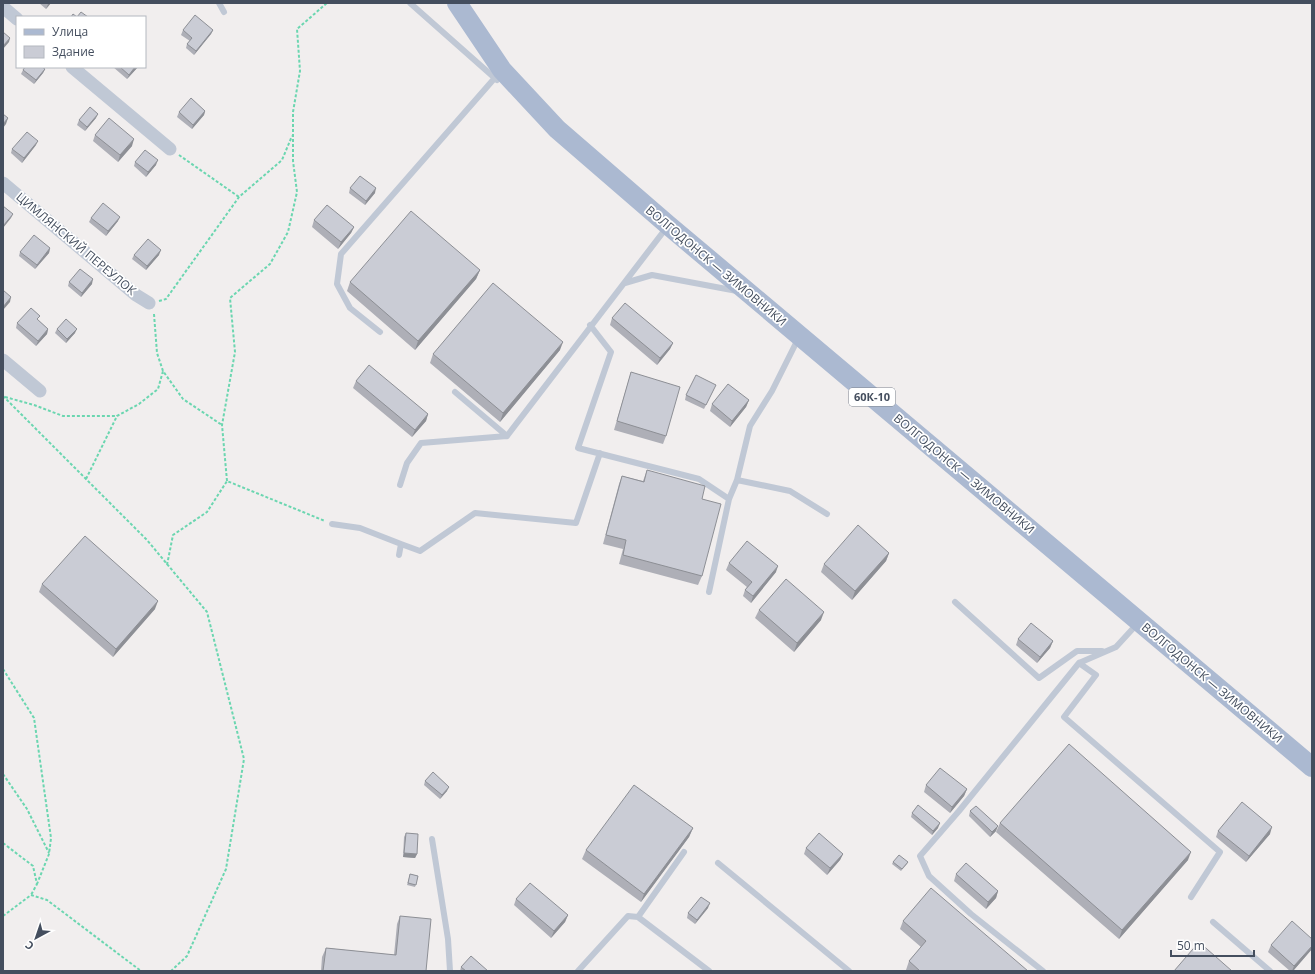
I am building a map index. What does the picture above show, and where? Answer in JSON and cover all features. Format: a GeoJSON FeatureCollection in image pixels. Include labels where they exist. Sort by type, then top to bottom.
{"type":"FeatureCollection","features":[{"type":"Feature","properties":{"kind":"main road","name":"ВОЛГОДОНСК — ЗИМОВНИКИ"},"geometry":{"type":"LineString","coordinates":[[457,3],[499,77],[557,129],[668,225],[1312,767]]}},
{"type":"Feature","properties":{"kind":"street"},"geometry":{"type":"LineString","coordinates":[[3,7],[16,18]]}},
{"type":"Feature","properties":{"kind":"street"},"geometry":{"type":"LineString","coordinates":[[73,68],[170,149]]}},
{"type":"Feature","properties":{"kind":"street","name":"ЦИМЛЯНСКИЙ ПЕРЕУЛОК"},"geometry":{"type":"LineString","coordinates":[[3,183],[136,295],[149,303]]}},
{"type":"Feature","properties":{"kind":"street"},"geometry":{"type":"LineString","coordinates":[[3,360],[40,391]]}},
{"type":"Feature","properties":{"kind":"lane"},"geometry":{"type":"LineString","coordinates":[[219,3],[224,12]]}},
{"type":"Feature","properties":{"kind":"lane"},"geometry":{"type":"LineString","coordinates":[[380,332],[350,308],[337,284],[341,254],[428,152],[499,77],[410,3]]}},
{"type":"Feature","properties":{"kind":"lane"},"geometry":{"type":"LineString","coordinates":[[512,92],[557,129]]}},
{"type":"Feature","properties":{"kind":"lane"},"geometry":{"type":"LineString","coordinates":[[400,485],[407,463],[420,443],[507,436],[571,354],[590,325],[625,283],[668,225]]}},
{"type":"Feature","properties":{"kind":"lane"},"geometry":{"type":"LineString","coordinates":[[625,283],[652,275],[750,293]]}},
{"type":"Feature","properties":{"kind":"lane"},"geometry":{"type":"LineString","coordinates":[[590,325],[611,352],[578,448],[699,479],[729,499]]}},
{"type":"Feature","properties":{"kind":"lane"},"geometry":{"type":"LineString","coordinates":[[709,592],[729,499],[737,480],[750,426],[772,391],[800,336]]}},
{"type":"Feature","properties":{"kind":"lane"},"geometry":{"type":"LineString","coordinates":[[456,392],[507,436]]}},
{"type":"Feature","properties":{"kind":"lane"},"geometry":{"type":"LineString","coordinates":[[332,524],[360,528],[420,551],[475,513],[576,523],[600,453]]}},
{"type":"Feature","properties":{"kind":"lane"},"geometry":{"type":"LineString","coordinates":[[737,480],[790,491],[827,514]]}},
{"type":"Feature","properties":{"kind":"lane"},"geometry":{"type":"LineString","coordinates":[[399,555],[401,544]]}},
{"type":"Feature","properties":{"kind":"lane"},"geometry":{"type":"LineString","coordinates":[[955,602],[1039,678],[1077,651],[1104,652]]}},
{"type":"Feature","properties":{"kind":"lane"},"geometry":{"type":"LineString","coordinates":[[1043,971],[971,914],[929,876],[920,856],[959,812],[1079,662],[1116,647],[1139,621]]}},
{"type":"Feature","properties":{"kind":"lane"},"geometry":{"type":"LineString","coordinates":[[1079,662],[1096,675],[1064,717],[1220,852],[1191,897]]}},
{"type":"Feature","properties":{"kind":"lane"},"geometry":{"type":"LineString","coordinates":[[432,839],[448,940],[450,971]]}},
{"type":"Feature","properties":{"kind":"lane"},"geometry":{"type":"LineString","coordinates":[[638,917],[684,852]]}},
{"type":"Feature","properties":{"kind":"lane"},"geometry":{"type":"LineString","coordinates":[[718,863],[849,971]]}},
{"type":"Feature","properties":{"kind":"lane"},"geometry":{"type":"LineString","coordinates":[[578,971],[628,916],[638,917],[709,971]]}},
{"type":"Feature","properties":{"kind":"lane"},"geometry":{"type":"LineString","coordinates":[[1213,922],[1270,971]]}},
{"type":"Feature","properties":{"kind":"path"},"geometry":{"type":"LineString","coordinates":[[167,565],[173,535],[207,512],[227,480],[222,425],[235,352],[230,298],[270,264],[288,232],[297,192],[293,161],[293,112],[300,71],[297,29],[327,3]]}},
{"type":"Feature","properties":{"kind":"path"},"geometry":{"type":"LineString","coordinates":[[149,303],[166,300],[239,197],[282,160],[293,135]]}},
{"type":"Feature","properties":{"kind":"path"},"geometry":{"type":"LineString","coordinates":[[170,149],[239,197]]}},
{"type":"Feature","properties":{"kind":"path"},"geometry":{"type":"LineString","coordinates":[[149,303],[153,307],[157,354],[163,371],[183,399],[222,425]]}},
{"type":"Feature","properties":{"kind":"path"},"geometry":{"type":"LineString","coordinates":[[4,396],[63,416],[117,416],[139,404],[158,389],[163,371]]}},
{"type":"Feature","properties":{"kind":"path"},"geometry":{"type":"LineString","coordinates":[[4,396],[146,540],[207,612],[244,759],[226,870],[187,956],[171,971]]}},
{"type":"Feature","properties":{"kind":"path"},"geometry":{"type":"LineString","coordinates":[[86,479],[117,416]]}},
{"type":"Feature","properties":{"kind":"path"},"geometry":{"type":"LineString","coordinates":[[227,480],[332,524]]}},
{"type":"Feature","properties":{"kind":"path"},"geometry":{"type":"LineString","coordinates":[[3,669],[34,718],[51,838],[49,854],[31,895],[3,916]]}},
{"type":"Feature","properties":{"kind":"path"},"geometry":{"type":"LineString","coordinates":[[3,774],[27,809],[49,854]]}},
{"type":"Feature","properties":{"kind":"path"},"geometry":{"type":"LineString","coordinates":[[3,843],[33,866],[37,884]]}},
{"type":"Feature","properties":{"kind":"path"},"geometry":{"type":"LineString","coordinates":[[31,895],[47,900],[141,971]]}},
{"type":"Feature","properties":{"kind":"building"},"geometry":{"type":"Polygon","coordinates":[[[81,12],[87,16],[78,16],[81,12]]]}},
{"type":"Feature","properties":{"kind":"building"},"geometry":{"type":"Polygon","coordinates":[[[195,15],[213,30],[196,51],[187,44],[192,38],[183,30],[195,15]]]}},
{"type":"Feature","properties":{"kind":"building"},"geometry":{"type":"Polygon","coordinates":[[[3,32],[10,38],[3,46],[3,32]]]}},
{"type":"Feature","properties":{"kind":"building"},"geometry":{"type":"Polygon","coordinates":[[[24,68],[45,69],[36,80],[23,70],[24,68]]]}},
{"type":"Feature","properties":{"kind":"building"},"geometry":{"type":"Polygon","coordinates":[[[121,68],[134,68],[129,75],[121,68]]]}},
{"type":"Feature","properties":{"kind":"building"},"geometry":{"type":"Polygon","coordinates":[[[191,98],[205,111],[193,125],[179,112],[191,98]]]}},
{"type":"Feature","properties":{"kind":"building"},"geometry":{"type":"Polygon","coordinates":[[[90,107],[98,114],[87,127],[79,120],[90,107]]]}},
{"type":"Feature","properties":{"kind":"building"},"geometry":{"type":"Polygon","coordinates":[[[3,114],[8,118],[3,124],[3,114]]]}},
{"type":"Feature","properties":{"kind":"building"},"geometry":{"type":"Polygon","coordinates":[[[109,118],[134,139],[120,155],[95,135],[109,118]]]}},
{"type":"Feature","properties":{"kind":"building"},"geometry":{"type":"Polygon","coordinates":[[[27,132],[38,141],[24,158],[12,149],[27,132]]]}},
{"type":"Feature","properties":{"kind":"building"},"geometry":{"type":"Polygon","coordinates":[[[145,150],[158,160],[148,172],[135,162],[145,150]]]}},
{"type":"Feature","properties":{"kind":"building"},"geometry":{"type":"Polygon","coordinates":[[[360,176],[376,188],[366,201],[350,188],[360,176]]]}},
{"type":"Feature","properties":{"kind":"building"},"geometry":{"type":"Polygon","coordinates":[[[103,203],[120,217],[108,231],[91,218],[103,203]]]}},
{"type":"Feature","properties":{"kind":"building"},"geometry":{"type":"Polygon","coordinates":[[[327,205],[354,227],[341,242],[314,220],[327,205]]]}},
{"type":"Feature","properties":{"kind":"building"},"geometry":{"type":"Polygon","coordinates":[[[3,206],[13,214],[3,226],[3,206]]]}},
{"type":"Feature","properties":{"kind":"building"},"geometry":{"type":"Polygon","coordinates":[[[411,211],[480,270],[418,341],[350,282],[411,211]]]}},
{"type":"Feature","properties":{"kind":"building"},"geometry":{"type":"Polygon","coordinates":[[[34,235],[50,248],[37,265],[20,252],[34,235]]]}},
{"type":"Feature","properties":{"kind":"building"},"geometry":{"type":"Polygon","coordinates":[[[148,239],[161,250],[147,266],[134,255],[148,239]]]}},
{"type":"Feature","properties":{"kind":"building"},"geometry":{"type":"Polygon","coordinates":[[[80,269],[93,279],[82,293],[69,282],[80,269]]]}},
{"type":"Feature","properties":{"kind":"building"},"geometry":{"type":"Polygon","coordinates":[[[493,283],[563,342],[503,413],[433,354],[493,283]]]}},
{"type":"Feature","properties":{"kind":"building"},"geometry":{"type":"Polygon","coordinates":[[[3,290],[11,297],[3,307],[3,290]]]}},
{"type":"Feature","properties":{"kind":"building"},"geometry":{"type":"Polygon","coordinates":[[[625,303],[673,343],[660,358],[612,318],[625,303]]]}},
{"type":"Feature","properties":{"kind":"building"},"geometry":{"type":"Polygon","coordinates":[[[31,308],[40,316],[37,319],[48,329],[38,341],[17,323],[31,308]]]}},
{"type":"Feature","properties":{"kind":"building"},"geometry":{"type":"Polygon","coordinates":[[[66,319],[77,329],[67,339],[57,329],[66,319]]]}},
{"type":"Feature","properties":{"kind":"building"},"geometry":{"type":"Polygon","coordinates":[[[369,365],[428,414],[415,430],[356,381],[369,365]]]}},
{"type":"Feature","properties":{"kind":"building"},"geometry":{"type":"Polygon","coordinates":[[[631,372],[680,387],[666,436],[617,421],[631,372]]]}},
{"type":"Feature","properties":{"kind":"building"},"geometry":{"type":"Polygon","coordinates":[[[696,375],[716,385],[706,405],[686,395],[696,375]]]}},
{"type":"Feature","properties":{"kind":"building"},"geometry":{"type":"Polygon","coordinates":[[[728,384],[749,400],[732,421],[712,404],[728,384]]]}},
{"type":"Feature","properties":{"kind":"building"},"geometry":{"type":"Polygon","coordinates":[[[647,470],[705,486],[702,499],[721,504],[702,576],[623,555],[626,540],[606,535],[622,476],[644,482],[647,470]]]}},
{"type":"Feature","properties":{"kind":"building"},"geometry":{"type":"Polygon","coordinates":[[[858,525],[889,553],[855,591],[824,564],[858,525]]]}},
{"type":"Feature","properties":{"kind":"building"},"geometry":{"type":"Polygon","coordinates":[[[85,536],[158,601],[116,649],[42,584],[85,536]]]}},
{"type":"Feature","properties":{"kind":"building"},"geometry":{"type":"Polygon","coordinates":[[[747,541],[778,566],[753,596],[745,590],[752,582],[729,563],[747,541]]]}},
{"type":"Feature","properties":{"kind":"building"},"geometry":{"type":"Polygon","coordinates":[[[786,579],[824,612],[797,643],[759,610],[786,579]]]}},
{"type":"Feature","properties":{"kind":"building"},"geometry":{"type":"Polygon","coordinates":[[[1031,623],[1053,641],[1040,657],[1018,639],[1031,623]]]}},
{"type":"Feature","properties":{"kind":"building"},"geometry":{"type":"Polygon","coordinates":[[[1069,744],[1191,852],[1122,930],[1000,823],[1069,744]]]}},
{"type":"Feature","properties":{"kind":"building"},"geometry":{"type":"Polygon","coordinates":[[[940,768],[967,789],[952,807],[926,785],[940,768]]]}},
{"type":"Feature","properties":{"kind":"building"},"geometry":{"type":"Polygon","coordinates":[[[433,772],[449,787],[442,795],[425,781],[433,772]]]}},
{"type":"Feature","properties":{"kind":"building"},"geometry":{"type":"Polygon","coordinates":[[[634,785],[693,828],[644,894],[586,850],[634,785]]]}},
{"type":"Feature","properties":{"kind":"building"},"geometry":{"type":"Polygon","coordinates":[[[1242,802],[1272,827],[1249,856],[1218,831],[1242,802]]]}},
{"type":"Feature","properties":{"kind":"building"},"geometry":{"type":"Polygon","coordinates":[[[918,805],[940,823],[933,831],[912,813],[918,805]]]}},
{"type":"Feature","properties":{"kind":"building"},"geometry":{"type":"Polygon","coordinates":[[[976,806],[998,826],[992,832],[970,811],[976,806]]]}},
{"type":"Feature","properties":{"kind":"building"},"geometry":{"type":"Polygon","coordinates":[[[406,833],[418,834],[417,854],[404,853],[406,833]]]}},
{"type":"Feature","properties":{"kind":"building"},"geometry":{"type":"Polygon","coordinates":[[[819,833],[843,854],[830,868],[806,848],[819,833]]]}},
{"type":"Feature","properties":{"kind":"building"},"geometry":{"type":"Polygon","coordinates":[[[899,855],[908,862],[902,869],[893,862],[899,855]]]}},
{"type":"Feature","properties":{"kind":"building"},"geometry":{"type":"Polygon","coordinates":[[[966,863],[998,891],[988,902],[956,874],[966,863]]]}},
{"type":"Feature","properties":{"kind":"building"},"geometry":{"type":"Polygon","coordinates":[[[410,874],[418,876],[416,885],[408,883],[410,874]]]}},
{"type":"Feature","properties":{"kind":"building"},"geometry":{"type":"Polygon","coordinates":[[[530,883],[568,915],[554,931],[516,899],[530,883]]]}},
{"type":"Feature","properties":{"kind":"building"},"geometry":{"type":"Polygon","coordinates":[[[931,888],[1028,971],[920,971],[909,961],[926,941],[903,921],[931,888]]]}},
{"type":"Feature","properties":{"kind":"building"},"geometry":{"type":"Polygon","coordinates":[[[701,897],[710,903],[697,920],[688,913],[701,897]]]}},
{"type":"Feature","properties":{"kind":"building"},"geometry":{"type":"Polygon","coordinates":[[[400,916],[431,919],[426,971],[323,971],[326,948],[396,955],[400,916]]]}},
{"type":"Feature","properties":{"kind":"building"},"geometry":{"type":"Polygon","coordinates":[[[1292,921],[1312,939],[1312,946],[1294,966],[1271,945],[1292,921]]]}},
{"type":"Feature","properties":{"kind":"building"},"geometry":{"type":"Polygon","coordinates":[[[1199,942],[1232,971],[1174,971],[1199,942]]]}},
{"type":"Feature","properties":{"kind":"building"},"geometry":{"type":"Polygon","coordinates":[[[471,956],[488,971],[466,971],[461,967],[471,956]]]}}]}
